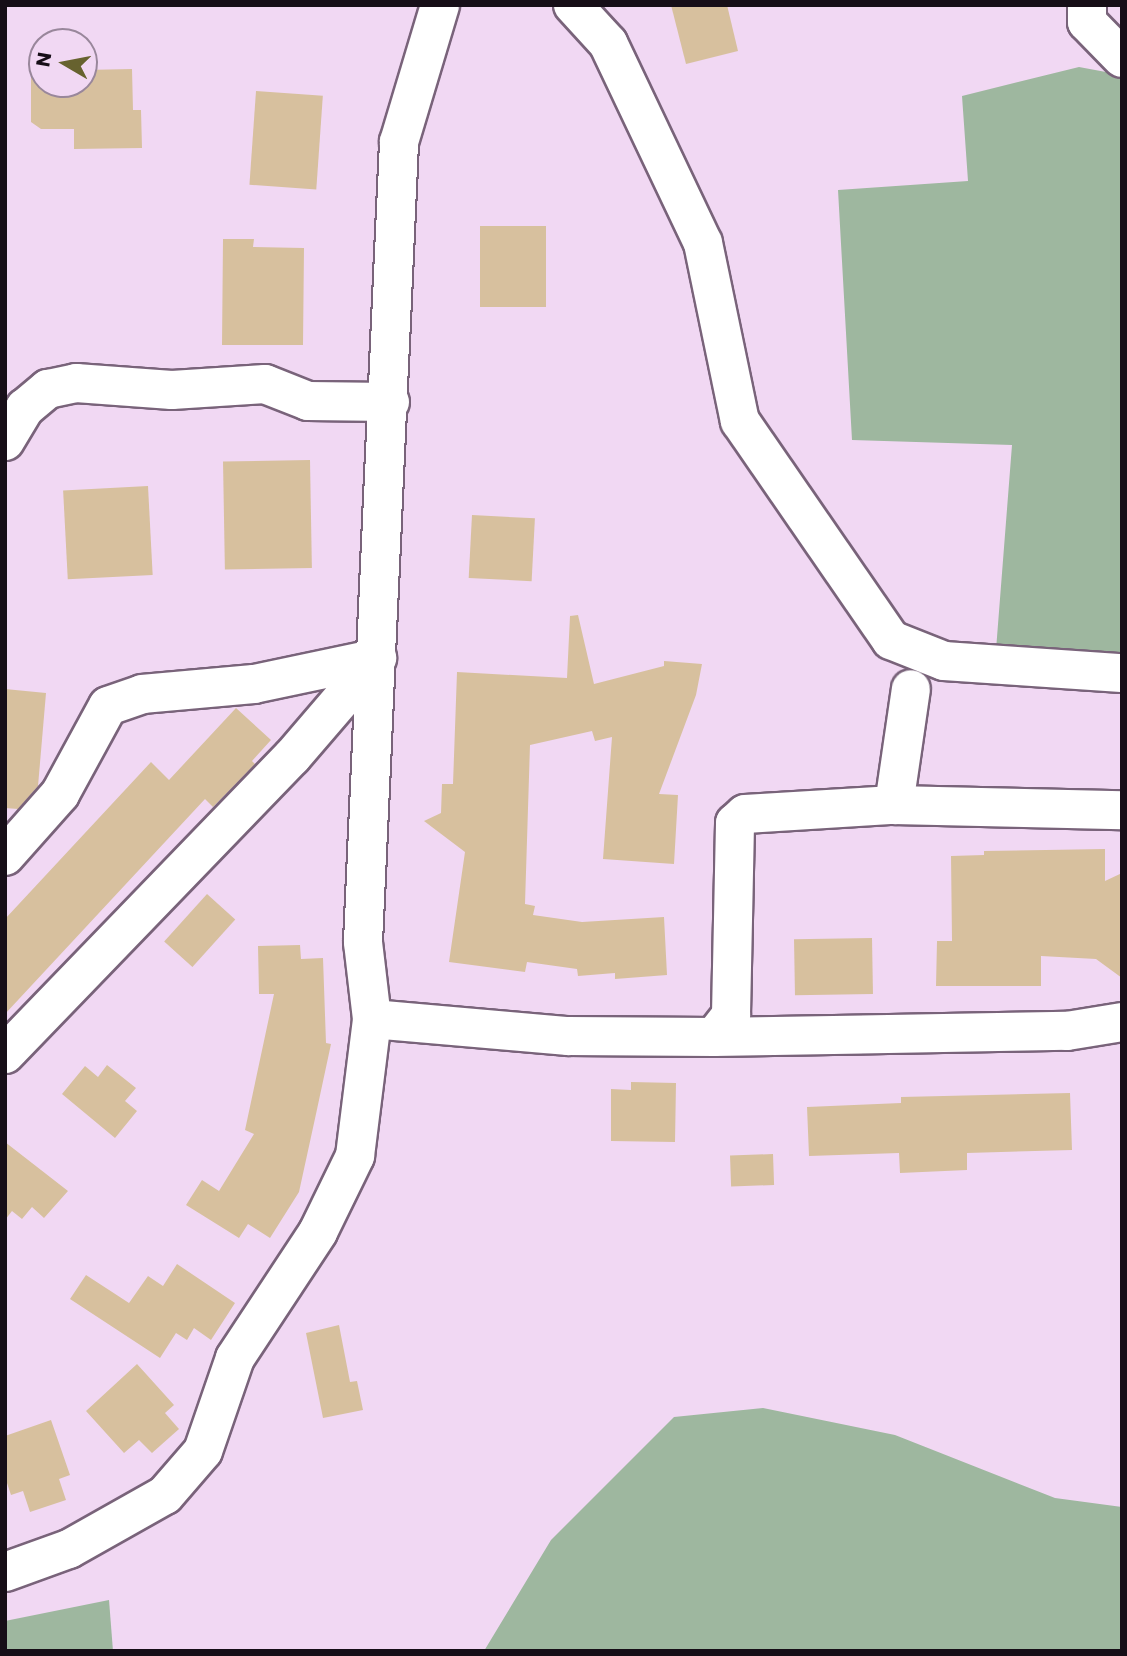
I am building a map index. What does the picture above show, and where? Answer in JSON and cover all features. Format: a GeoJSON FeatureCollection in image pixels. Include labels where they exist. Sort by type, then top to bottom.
{"type":"FeatureCollection","features":[{"type":"Feature","properties":{"kind":"street"},"geometry":{"type":"LineString","coordinates":[[5,1572],[69,1549],[165,1495],[203,1451],[235,1358],[318,1232],[355,1156],[372,1019],[363,942],[400,142],[440,5]]}},
{"type":"Feature","properties":{"kind":"street"},"geometry":{"type":"LineString","coordinates":[[573,5],[608,43],[703,243],[740,421],[891,640],[944,661],[1122,673]]}},
{"type":"Feature","properties":{"kind":"street"},"geometry":{"type":"LineString","coordinates":[[1087,5],[1087,22],[1122,58]]}},
{"type":"Feature","properties":{"kind":"street"},"geometry":{"type":"LineString","coordinates":[[5,441],[25,408],[48,389],[76,383],[172,390],[265,384],[307,401],[390,402]]}},
{"type":"Feature","properties":{"kind":"street"},"geometry":{"type":"LineString","coordinates":[[5,856],[60,794],[108,706],[142,694],[254,684],[377,658]]}},
{"type":"Feature","properties":{"kind":"street"},"geometry":{"type":"LineString","coordinates":[[5,1054],[292,757],[377,658]]}},
{"type":"Feature","properties":{"kind":"street"},"geometry":{"type":"LineString","coordinates":[[894,805],[911,689]]}},
{"type":"Feature","properties":{"kind":"street"},"geometry":{"type":"LineString","coordinates":[[713,1037],[731,1015],[735,822],[745,814],[894,805],[1122,810]]}},
{"type":"Feature","properties":{"kind":"street"},"geometry":{"type":"LineString","coordinates":[[372,1019],[568,1036],[713,1037],[1067,1031],[1122,1022]]}},
{"type":"Feature","properties":{"kind":"green space"},"geometry":{"type":"Polygon","coordinates":[[[1079,67],[1122,75],[1122,657],[996,650],[1012,445],[852,440],[838,190],[968,181],[962,96],[1079,67]]]}},
{"type":"Feature","properties":{"kind":"green space"},"geometry":{"type":"Polygon","coordinates":[[[763,1408],[895,1435],[1055,1498],[1122,1507],[1122,1651],[484,1651],[551,1540],[674,1417],[763,1408]]]}},
{"type":"Feature","properties":{"kind":"green space"},"geometry":{"type":"Polygon","coordinates":[[[109,1600],[113,1651],[5,1651],[5,1621],[109,1600]]]}},
{"type":"Feature","properties":{"kind":"building"},"geometry":{"type":"Polygon","coordinates":[[[671,5],[727,5],[738,51],[686,64],[671,5]]]}},
{"type":"Feature","properties":{"kind":"building"},"geometry":{"type":"Polygon","coordinates":[[[132,69],[133,110],[141,110],[142,148],[74,149],[74,129],[41,129],[31,122],[31,98],[98,98],[98,70],[132,69]]]}},
{"type":"Feature","properties":{"kind":"building"},"geometry":{"type":"Polygon","coordinates":[[[256,91],[323,96],[316,189],[249,185],[256,91]]]}},
{"type":"Feature","properties":{"kind":"building"},"geometry":{"type":"Polygon","coordinates":[[[480,226],[546,226],[546,307],[480,307],[480,226]]]}},
{"type":"Feature","properties":{"kind":"building"},"geometry":{"type":"Polygon","coordinates":[[[223,239],[254,239],[253,247],[304,248],[303,345],[222,345],[223,239]]]}},
{"type":"Feature","properties":{"kind":"building"},"geometry":{"type":"Polygon","coordinates":[[[310,460],[312,568],[225,570],[223,462],[310,460]]]}},
{"type":"Feature","properties":{"kind":"building"},"geometry":{"type":"Polygon","coordinates":[[[148,486],[153,575],[68,579],[63,490],[148,486]]]}},
{"type":"Feature","properties":{"kind":"building"},"geometry":{"type":"Polygon","coordinates":[[[472,515],[535,518],[532,581],[469,578],[472,515]]]}},
{"type":"Feature","properties":{"kind":"building"},"geometry":{"type":"Polygon","coordinates":[[[578,615],[594,684],[664,666],[664,661],[702,664],[696,695],[659,794],[678,795],[674,864],[603,859],[612,737],[595,741],[592,731],[530,745],[525,904],[535,906],[533,915],[582,922],[664,917],[667,975],[615,979],[615,973],[578,976],[577,969],[527,962],[525,972],[449,962],[465,852],[424,821],[441,813],[442,784],[453,784],[457,672],[567,678],[570,616],[578,615]]]}},
{"type":"Feature","properties":{"kind":"building"},"geometry":{"type":"Polygon","coordinates":[[[5,689],[46,693],[38,786],[18,809],[5,808],[5,689]]]}},
{"type":"Feature","properties":{"kind":"building"},"geometry":{"type":"Polygon","coordinates":[[[236,708],[271,740],[252,761],[255,764],[213,807],[205,799],[5,1014],[5,919],[151,762],[169,780],[236,708]]]}},
{"type":"Feature","properties":{"kind":"building"},"geometry":{"type":"Polygon","coordinates":[[[1105,849],[1105,881],[1122,873],[1122,978],[1096,959],[1041,956],[1041,986],[936,986],[937,941],[952,941],[951,856],[984,855],[984,851],[1105,849]]]}},
{"type":"Feature","properties":{"kind":"building"},"geometry":{"type":"Polygon","coordinates":[[[207,894],[235,919],[192,967],[164,942],[207,894]]]}},
{"type":"Feature","properties":{"kind":"building"},"geometry":{"type":"Polygon","coordinates":[[[872,938],[873,994],[795,995],[794,939],[872,938]]]}},
{"type":"Feature","properties":{"kind":"building"},"geometry":{"type":"Polygon","coordinates":[[[300,945],[301,959],[323,958],[326,1043],[331,1044],[299,1192],[270,1238],[248,1224],[239,1238],[186,1205],[202,1180],[219,1191],[254,1134],[245,1130],[274,994],[259,994],[258,946],[300,945]]]}},
{"type":"Feature","properties":{"kind":"building"},"geometry":{"type":"Polygon","coordinates":[[[107,1065],[136,1088],[125,1101],[137,1111],[115,1138],[62,1094],[85,1066],[98,1077],[107,1065]]]}},
{"type":"Feature","properties":{"kind":"building"},"geometry":{"type":"Polygon","coordinates":[[[631,1082],[676,1083],[675,1142],[611,1141],[611,1089],[631,1090],[631,1082]]]}},
{"type":"Feature","properties":{"kind":"building"},"geometry":{"type":"Polygon","coordinates":[[[1070,1093],[1072,1150],[967,1153],[967,1170],[900,1173],[899,1153],[809,1156],[807,1107],[901,1103],[901,1097],[1070,1093]]]}},
{"type":"Feature","properties":{"kind":"building"},"geometry":{"type":"Polygon","coordinates":[[[5,1142],[68,1191],[44,1218],[32,1207],[22,1219],[12,1211],[5,1220],[5,1142]]]}},
{"type":"Feature","properties":{"kind":"building"},"geometry":{"type":"Polygon","coordinates":[[[773,1154],[774,1185],[731,1186],[730,1156],[773,1154]]]}},
{"type":"Feature","properties":{"kind":"building"},"geometry":{"type":"Polygon","coordinates":[[[177,1264],[235,1303],[211,1340],[194,1328],[187,1340],[176,1333],[160,1358],[70,1299],[86,1275],[129,1303],[148,1276],[163,1286],[177,1264]]]}},
{"type":"Feature","properties":{"kind":"building"},"geometry":{"type":"Polygon","coordinates":[[[339,1325],[350,1382],[357,1381],[363,1410],[323,1418],[306,1333],[339,1325]]]}},
{"type":"Feature","properties":{"kind":"building"},"geometry":{"type":"Polygon","coordinates":[[[137,1364],[174,1405],[165,1413],[179,1429],[152,1453],[139,1440],[124,1453],[86,1411],[137,1364]]]}},
{"type":"Feature","properties":{"kind":"building"},"geometry":{"type":"Polygon","coordinates":[[[51,1420],[70,1475],[59,1479],[66,1500],[30,1512],[23,1491],[11,1495],[5,1477],[5,1436],[51,1420]]]}}]}
